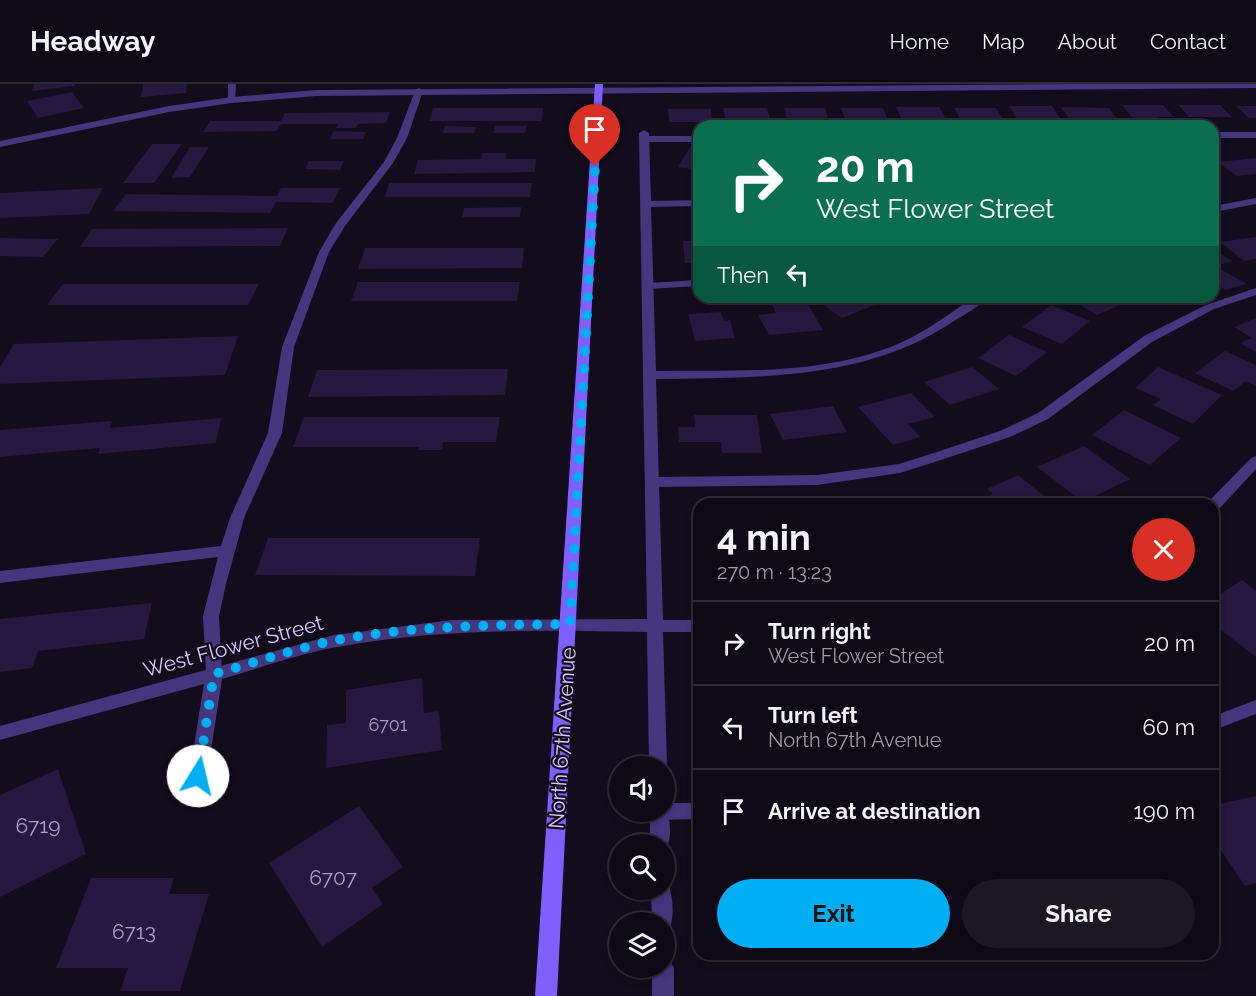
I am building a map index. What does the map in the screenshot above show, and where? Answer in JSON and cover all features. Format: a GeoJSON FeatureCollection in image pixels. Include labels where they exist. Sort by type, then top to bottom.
{"type":"FeatureCollection","features":[{"type":"Feature","properties":{"kind":"main road","name":"North 67th Avenue"},"geometry":{"type":"LineString","coordinates":[[546,996],[570,624],[599,87]]}},
{"type":"Feature","properties":{"kind":"street"},"geometry":{"type":"LineString","coordinates":[[232,84],[232,100]]}},
{"type":"Feature","properties":{"kind":"street"},"geometry":{"type":"LineString","coordinates":[[1,143],[139,115],[232,100],[316,93],[419,91],[450,87],[1256,85]]}},
{"type":"Feature","properties":{"kind":"street"},"geometry":{"type":"LineString","coordinates":[[198,776],[214,674],[211,616],[237,518],[275,432],[288,347],[324,252],[340,225],[388,163],[402,138],[419,91]]}},
{"type":"Feature","properties":{"kind":"street"},"geometry":{"type":"LineString","coordinates":[[1219,135],[1256,135]]}},
{"type":"Feature","properties":{"kind":"street"},"geometry":{"type":"LineString","coordinates":[[658,756],[644,136],[693,138]]}},
{"type":"Feature","properties":{"kind":"street"},"geometry":{"type":"LineString","coordinates":[[1219,208],[1256,201]]}},
{"type":"Feature","properties":{"kind":"street"},"geometry":{"type":"LineString","coordinates":[[646,204],[693,203]]}},
{"type":"Feature","properties":{"kind":"street"},"geometry":{"type":"LineString","coordinates":[[648,286],[693,283]]}},
{"type":"Feature","properties":{"kind":"street"},"geometry":{"type":"LineString","coordinates":[[652,482],[817,480],[900,468],[942,455],[1005,434],[1043,416],[1148,339],[1209,307],[1256,291]]}},
{"type":"Feature","properties":{"kind":"street"},"geometry":{"type":"LineString","coordinates":[[650,375],[790,372],[847,363],[897,348],[927,333],[973,303]]}},
{"type":"Feature","properties":{"kind":"street"},"geometry":{"type":"LineString","coordinates":[[1219,500],[1256,461]]}},
{"type":"Feature","properties":{"kind":"street"},"geometry":{"type":"LineString","coordinates":[[0,577],[227,551]]}},
{"type":"Feature","properties":{"kind":"street","name":"West Flower Street"},"geometry":{"type":"LineString","coordinates":[[0,733],[334,641],[452,626],[570,624],[693,626]]}},
{"type":"Feature","properties":{"kind":"street"},"geometry":{"type":"LineString","coordinates":[[1219,721],[1256,707]]}},
{"type":"Feature","properties":{"kind":"street"},"geometry":{"type":"LineString","coordinates":[[675,812],[693,811]]}},
{"type":"Feature","properties":{"kind":"street"},"geometry":{"type":"LineString","coordinates":[[663,978],[663,996]]}},
{"type":"Feature","properties":{"kind":"building"},"geometry":{"type":"Polygon","coordinates":[[[34,84],[75,84],[75,86],[32,91],[34,84]]]}},
{"type":"Feature","properties":{"kind":"building"},"geometry":{"type":"Polygon","coordinates":[[[143,84],[187,84],[186,93],[141,97],[143,84]]]}},
{"type":"Feature","properties":{"kind":"building"},"geometry":{"type":"Polygon","coordinates":[[[72,92],[84,108],[38,118],[27,101],[72,92]]]}},
{"type":"Feature","properties":{"kind":"building"},"geometry":{"type":"Polygon","coordinates":[[[1122,105],[1163,105],[1174,117],[1158,117],[1160,120],[1134,120],[1122,105]]]}},
{"type":"Feature","properties":{"kind":"building"},"geometry":{"type":"Polygon","coordinates":[[[1178,105],[1220,105],[1232,117],[1189,117],[1178,105]]]}},
{"type":"Feature","properties":{"kind":"building"},"geometry":{"type":"Polygon","coordinates":[[[1009,106],[1052,106],[1060,118],[1043,118],[1044,120],[1018,120],[1009,106]]]}},
{"type":"Feature","properties":{"kind":"building"},"geometry":{"type":"Polygon","coordinates":[[[1236,106],[1256,106],[1256,118],[1249,118],[1236,106]]]}},
{"type":"Feature","properties":{"kind":"building"},"geometry":{"type":"Polygon","coordinates":[[[896,107],[939,107],[947,120],[902,120],[896,107]]]}},
{"type":"Feature","properties":{"kind":"building"},"geometry":{"type":"Polygon","coordinates":[[[1061,107],[1109,108],[1118,120],[1096,120],[1069,119],[1061,107]]]}},
{"type":"Feature","properties":{"kind":"building"},"geometry":{"type":"Polygon","coordinates":[[[433,108],[543,108],[542,121],[429,121],[433,108]]]}},
{"type":"Feature","properties":{"kind":"building"},"geometry":{"type":"Polygon","coordinates":[[[723,108],[767,108],[770,120],[726,120],[723,108]]]}},
{"type":"Feature","properties":{"kind":"building"},"geometry":{"type":"Polygon","coordinates":[[[784,108],[825,108],[828,120],[787,120],[784,108]]]}},
{"type":"Feature","properties":{"kind":"building"},"geometry":{"type":"Polygon","coordinates":[[[841,108],[883,108],[888,120],[871,120],[846,120],[841,108]]]}},
{"type":"Feature","properties":{"kind":"building"},"geometry":{"type":"Polygon","coordinates":[[[954,108],[996,108],[1003,120],[961,120],[954,108]]]}},
{"type":"Feature","properties":{"kind":"building"},"geometry":{"type":"Polygon","coordinates":[[[668,109],[711,109],[712,120],[669,122],[668,109]]]}},
{"type":"Feature","properties":{"kind":"building"},"geometry":{"type":"Polygon","coordinates":[[[390,112],[386,123],[358,124],[356,128],[336,128],[338,124],[281,124],[277,131],[203,132],[210,121],[281,121],[285,113],[390,112]]]}},
{"type":"Feature","properties":{"kind":"building"},"geometry":{"type":"Polygon","coordinates":[[[445,126],[476,127],[474,133],[442,133],[445,126]]]}},
{"type":"Feature","properties":{"kind":"building"},"geometry":{"type":"Polygon","coordinates":[[[495,126],[527,126],[525,133],[493,133],[495,126]]]}},
{"type":"Feature","properties":{"kind":"building"},"geometry":{"type":"Polygon","coordinates":[[[334,131],[366,132],[363,139],[330,139],[334,131]]]}},
{"type":"Feature","properties":{"kind":"building"},"geometry":{"type":"Polygon","coordinates":[[[152,144],[182,144],[154,183],[123,183],[152,144]]]}},
{"type":"Feature","properties":{"kind":"building"},"geometry":{"type":"Polygon","coordinates":[[[190,147],[209,147],[190,177],[171,178],[190,147]]]}},
{"type":"Feature","properties":{"kind":"building"},"geometry":{"type":"Polygon","coordinates":[[[690,147],[693,147],[693,169],[678,167],[690,147]]]}},
{"type":"Feature","properties":{"kind":"building"},"geometry":{"type":"Polygon","coordinates":[[[482,153],[506,153],[506,159],[536,159],[535,172],[414,174],[418,160],[481,159],[482,153]]]}},
{"type":"Feature","properties":{"kind":"building"},"geometry":{"type":"Polygon","coordinates":[[[1256,158],[1256,174],[1237,176],[1219,162],[1256,158]]]}},
{"type":"Feature","properties":{"kind":"building"},"geometry":{"type":"Polygon","coordinates":[[[309,161],[344,161],[340,170],[305,169],[309,161]]]}},
{"type":"Feature","properties":{"kind":"building"},"geometry":{"type":"Polygon","coordinates":[[[389,183],[532,183],[530,197],[385,197],[389,183]]]}},
{"type":"Feature","properties":{"kind":"building"},"geometry":{"type":"Polygon","coordinates":[[[103,188],[89,214],[0,218],[0,193],[103,188]]]}},
{"type":"Feature","properties":{"kind":"building"},"geometry":{"type":"Polygon","coordinates":[[[281,188],[340,188],[333,203],[276,202],[270,213],[113,211],[126,194],[277,196],[281,188]]]}},
{"type":"Feature","properties":{"kind":"building"},"geometry":{"type":"Polygon","coordinates":[[[521,207],[520,217],[462,217],[464,208],[521,207]]]}},
{"type":"Feature","properties":{"kind":"building"},"geometry":{"type":"Polygon","coordinates":[[[288,228],[280,246],[80,247],[92,229],[288,228]]]}},
{"type":"Feature","properties":{"kind":"building"},"geometry":{"type":"Polygon","coordinates":[[[1256,237],[1256,259],[1244,261],[1220,242],[1256,237]]]}},
{"type":"Feature","properties":{"kind":"building"},"geometry":{"type":"Polygon","coordinates":[[[0,238],[58,239],[43,257],[0,256],[0,238]]]}},
{"type":"Feature","properties":{"kind":"building"},"geometry":{"type":"Polygon","coordinates":[[[683,241],[693,241],[693,263],[685,263],[683,241]]]}},
{"type":"Feature","properties":{"kind":"building"},"geometry":{"type":"Polygon","coordinates":[[[365,248],[524,248],[522,268],[358,269],[365,248]]]}},
{"type":"Feature","properties":{"kind":"building"},"geometry":{"type":"Polygon","coordinates":[[[1219,253],[1232,261],[1219,265],[1219,253]]]}},
{"type":"Feature","properties":{"kind":"building"},"geometry":{"type":"Polygon","coordinates":[[[1219,268],[1247,284],[1225,290],[1219,286],[1219,268]]]}},
{"type":"Feature","properties":{"kind":"building"},"geometry":{"type":"Polygon","coordinates":[[[358,282],[520,282],[517,301],[351,301],[358,282]]]}},
{"type":"Feature","properties":{"kind":"building"},"geometry":{"type":"Polygon","coordinates":[[[63,284],[259,284],[248,305],[47,305],[63,284]]]}},
{"type":"Feature","properties":{"kind":"building"},"geometry":{"type":"Polygon","coordinates":[[[771,303],[807,303],[823,330],[769,335],[758,315],[776,313],[771,303]]]}},
{"type":"Feature","properties":{"kind":"building"},"geometry":{"type":"Polygon","coordinates":[[[820,303],[880,303],[842,318],[820,303]]]}},
{"type":"Feature","properties":{"kind":"building"},"geometry":{"type":"Polygon","coordinates":[[[1077,303],[1126,303],[1097,315],[1077,303]]]}},
{"type":"Feature","properties":{"kind":"building"},"geometry":{"type":"Polygon","coordinates":[[[1051,305],[1090,321],[1062,344],[1022,327],[1051,305]]]}},
{"type":"Feature","properties":{"kind":"building"},"geometry":{"type":"Polygon","coordinates":[[[721,312],[724,321],[730,320],[735,338],[695,341],[688,314],[721,312]]]}},
{"type":"Feature","properties":{"kind":"building"},"geometry":{"type":"Polygon","coordinates":[[[1256,318],[1256,352],[1240,343],[1252,338],[1234,327],[1256,318]]]}},
{"type":"Feature","properties":{"kind":"building"},"geometry":{"type":"Polygon","coordinates":[[[1009,335],[1047,352],[1016,376],[978,358],[1009,335]]]}},
{"type":"Feature","properties":{"kind":"building"},"geometry":{"type":"Polygon","coordinates":[[[238,336],[225,375],[0,384],[0,367],[14,344],[238,336]]]}},
{"type":"Feature","properties":{"kind":"building"},"geometry":{"type":"Polygon","coordinates":[[[1225,351],[1256,365],[1256,386],[1246,381],[1233,391],[1195,373],[1225,351]]]}},
{"type":"Feature","properties":{"kind":"building"},"geometry":{"type":"Polygon","coordinates":[[[972,367],[999,389],[950,405],[924,382],[972,367]]]}},
{"type":"Feature","properties":{"kind":"building"},"geometry":{"type":"Polygon","coordinates":[[[1158,367],[1222,395],[1193,424],[1153,405],[1161,399],[1135,388],[1158,367]]]}},
{"type":"Feature","properties":{"kind":"building"},"geometry":{"type":"Polygon","coordinates":[[[508,369],[505,395],[308,397],[317,370],[508,369]]]}},
{"type":"Feature","properties":{"kind":"building"},"geometry":{"type":"Polygon","coordinates":[[[911,393],[935,417],[908,424],[921,437],[893,445],[858,407],[911,393]]]}},
{"type":"Feature","properties":{"kind":"building"},"geometry":{"type":"Polygon","coordinates":[[[833,406],[847,432],[783,440],[770,414],[833,406]]]}},
{"type":"Feature","properties":{"kind":"building"},"geometry":{"type":"Polygon","coordinates":[[[1124,410],[1181,438],[1150,465],[1092,435],[1124,410]]]}},
{"type":"Feature","properties":{"kind":"building"},"geometry":{"type":"Polygon","coordinates":[[[694,415],[757,415],[762,453],[722,453],[721,442],[679,442],[678,427],[695,427],[694,415]]]}},
{"type":"Feature","properties":{"kind":"building"},"geometry":{"type":"Polygon","coordinates":[[[304,417],[500,417],[496,442],[443,442],[442,450],[418,450],[419,447],[293,447],[304,417]]]}},
{"type":"Feature","properties":{"kind":"building"},"geometry":{"type":"Polygon","coordinates":[[[221,418],[216,443],[98,454],[100,448],[0,457],[0,430],[112,421],[110,428],[221,418]]]}},
{"type":"Feature","properties":{"kind":"building"},"geometry":{"type":"Polygon","coordinates":[[[1084,446],[1130,479],[1091,498],[1078,498],[1037,467],[1084,446]]]}},
{"type":"Feature","properties":{"kind":"building"},"geometry":{"type":"Polygon","coordinates":[[[1018,475],[1047,498],[984,498],[993,494],[987,489],[1018,475]]]}},
{"type":"Feature","properties":{"kind":"building"},"geometry":{"type":"Polygon","coordinates":[[[268,538],[480,538],[475,576],[255,575],[268,538]]]}},
{"type":"Feature","properties":{"kind":"building"},"geometry":{"type":"Polygon","coordinates":[[[1242,580],[1256,591],[1256,657],[1219,629],[1219,595],[1242,580]]]}},
{"type":"Feature","properties":{"kind":"building"},"geometry":{"type":"Polygon","coordinates":[[[152,603],[144,639],[38,651],[32,668],[0,672],[0,619],[152,603]]]}},
{"type":"Feature","properties":{"kind":"building"},"geometry":{"type":"Polygon","coordinates":[[[422,678],[424,713],[439,711],[442,750],[326,768],[327,725],[346,723],[346,690],[422,678]]]}},
{"type":"Feature","properties":{"kind":"building"},"geometry":{"type":"Polygon","coordinates":[[[58,769],[86,854],[0,897],[0,795],[58,769]]]}},
{"type":"Feature","properties":{"kind":"building"},"geometry":{"type":"Polygon","coordinates":[[[1256,796],[1256,883],[1245,886],[1219,847],[1219,804],[1256,796]]]}},
{"type":"Feature","properties":{"kind":"building"},"geometry":{"type":"Polygon","coordinates":[[[359,806],[403,867],[372,888],[383,904],[322,947],[269,863],[359,806]]]}},
{"type":"Feature","properties":{"kind":"building"},"geometry":{"type":"Polygon","coordinates":[[[91,878],[174,878],[169,894],[209,894],[180,991],[120,991],[128,968],[56,968],[91,878]]]}},
{"type":"Feature","properties":{"kind":"building"},"geometry":{"type":"Polygon","coordinates":[[[725,960],[827,960],[827,962],[725,962],[725,960]]]}},
{"type":"Feature","properties":{"kind":"route"},"geometry":{"type":"LineString","coordinates":[[198,776],[214,674],[334,641],[386,633],[452,626],[570,624],[595,166]]}}]}
